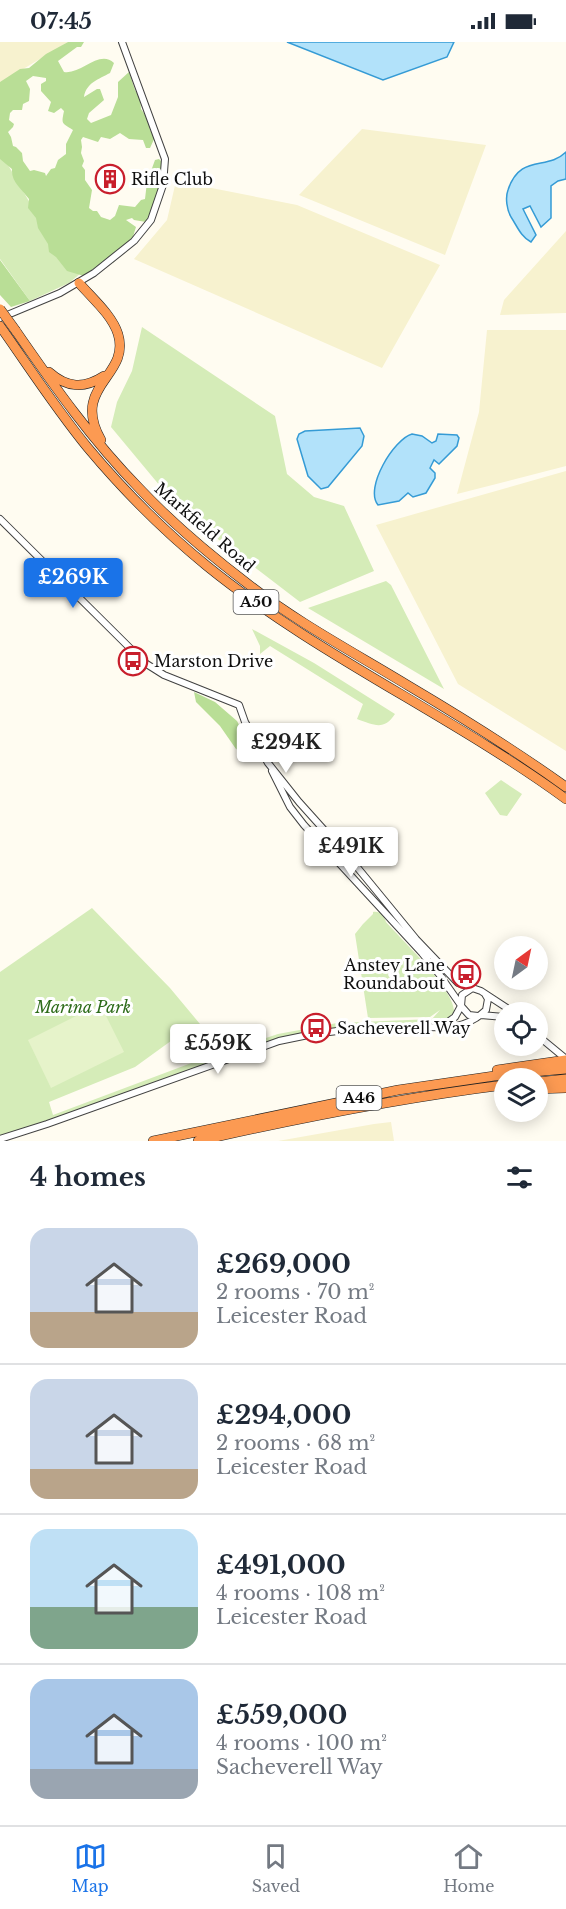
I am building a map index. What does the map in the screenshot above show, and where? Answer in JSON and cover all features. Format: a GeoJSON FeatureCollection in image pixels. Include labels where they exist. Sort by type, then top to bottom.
{"type":"FeatureCollection","features":[{"type":"Feature","properties":{"kind":"highway"},"geometry":{"type":"LineString","coordinates":[[37,362],[57,379],[69,385],[86,385],[112,370],[119,356],[120,346],[117,333],[109,319],[79,283]]}},
{"type":"Feature","properties":{"kind":"highway","name":"Markfield Road"},"geometry":{"type":"LineString","coordinates":[[0,309],[68,405],[111,458],[139,489],[197,543],[249,585],[308,625],[505,745],[566,787]]}},
{"type":"Feature","properties":{"kind":"highway","name":"Markfield Road"},"geometry":{"type":"LineString","coordinates":[[0,326],[63,416],[114,477],[155,519],[209,567],[246,596],[302,634],[478,740],[566,799]]}},
{"type":"Feature","properties":{"kind":"highway"},"geometry":{"type":"LineString","coordinates":[[106,375],[94,396],[92,414],[93,425],[111,458]]}},
{"type":"Feature","properties":{"kind":"highway"},"geometry":{"type":"LineString","coordinates":[[398,1090],[442,1078],[566,1060]]}},
{"type":"Feature","properties":{"kind":"highway","name":"A46"},"geometry":{"type":"LineString","coordinates":[[153,1141],[398,1090],[501,1075],[566,1069]]}},
{"type":"Feature","properties":{"kind":"highway"},"geometry":{"type":"LineString","coordinates":[[548,1081],[566,1079]]}},
{"type":"Feature","properties":{"kind":"highway","name":"A46"},"geometry":{"type":"LineString","coordinates":[[198,1141],[287,1121],[494,1087]]}},
{"type":"Feature","properties":{"kind":"highway"},"geometry":{"type":"LineString","coordinates":[[548,1089],[566,1088]]}},
{"type":"Feature","properties":{"kind":"highway"},"geometry":{"type":"LineString","coordinates":[[453,1093],[494,1092]]}},
{"type":"Feature","properties":{"kind":"street"},"geometry":{"type":"LineString","coordinates":[[0,318],[79,283],[108,263],[142,232],[151,220],[163,185],[166,168],[164,150],[122,42]]}},
{"type":"Feature","properties":{"kind":"street"},"geometry":{"type":"LineString","coordinates":[[0,519],[145,663],[164,675],[239,705],[245,722],[290,807],[422,953],[469,1015],[494,1016]]}},
{"type":"Feature","properties":{"kind":"street"},"geometry":{"type":"LineString","coordinates":[[268,763],[299,802],[449,974],[458,983],[476,989],[497,1002]]}},
{"type":"Feature","properties":{"kind":"street"},"geometry":{"type":"LineString","coordinates":[[283,796],[290,791]]}},
{"type":"Feature","properties":{"kind":"street"},"geometry":{"type":"LineString","coordinates":[[290,807],[299,802]]}},
{"type":"Feature","properties":{"kind":"street"},"geometry":{"type":"LineString","coordinates":[[441,1028],[455,1017],[462,995],[471,989]]}},
{"type":"Feature","properties":{"kind":"street"},"geometry":{"type":"LineString","coordinates":[[0,1139],[279,1041],[348,1030],[441,1028],[462,1025],[480,1015],[488,1005],[485,994]]}},
{"type":"Feature","properties":{"kind":"street"},"geometry":{"type":"LineString","coordinates":[[548,1045],[566,1060]]}},
{"type":"Feature","properties":{"kind":"shaded area"},"geometry":{"type":"Polygon","coordinates":[[[0,42],[68,42],[0,83],[0,42]]]}},
{"type":"Feature","properties":{"kind":"shaded area"},"geometry":{"type":"Polygon","coordinates":[[[362,129],[486,145],[445,255],[299,195],[362,129]]]}},
{"type":"Feature","properties":{"kind":"shaded area"},"geometry":{"type":"Polygon","coordinates":[[[176,181],[297,205],[440,265],[382,368],[134,259],[167,220],[176,181]]]}},
{"type":"Feature","properties":{"kind":"shaded area"},"geometry":{"type":"Polygon","coordinates":[[[566,231],[566,313],[500,315],[504,300],[566,231]]]}},
{"type":"Feature","properties":{"kind":"shaded area"},"geometry":{"type":"Polygon","coordinates":[[[487,330],[566,330],[566,466],[457,494],[479,412],[487,330]]]}},
{"type":"Feature","properties":{"kind":"shaded area"},"geometry":{"type":"Polygon","coordinates":[[[566,471],[566,751],[458,684],[376,525],[566,471]]]}},
{"type":"Feature","properties":{"kind":"shaded area"},"geometry":{"type":"Polygon","coordinates":[[[391,1122],[394,1141],[278,1141],[374,1124],[391,1122]]]}},
{"type":"Feature","properties":{"kind":"green space"},"geometry":{"type":"Polygon","coordinates":[[[68,42],[84,42],[81,47],[77,47],[58,61],[64,72],[77,70],[96,60],[108,59],[114,63],[110,73],[94,82],[85,92],[84,97],[100,89],[104,100],[89,113],[87,119],[91,123],[111,115],[118,97],[118,82],[129,72],[140,97],[141,109],[155,137],[150,148],[146,148],[143,140],[129,139],[120,133],[110,139],[101,137],[98,142],[83,137],[81,140],[81,153],[84,161],[82,166],[85,170],[85,180],[92,190],[89,208],[97,211],[101,217],[110,220],[115,216],[119,205],[135,207],[145,199],[147,182],[155,160],[159,159],[164,164],[157,196],[146,222],[132,218],[126,220],[136,227],[132,240],[113,263],[108,261],[99,265],[84,276],[67,271],[49,252],[48,244],[38,228],[36,218],[28,208],[29,199],[15,182],[12,169],[0,159],[0,82],[20,69],[29,68],[46,54],[68,42]],[[33,76],[26,81],[30,89],[29,101],[23,104],[22,110],[13,110],[10,113],[9,120],[14,124],[8,132],[13,146],[22,153],[23,161],[30,171],[45,173],[46,176],[51,169],[55,168],[58,160],[66,154],[66,144],[73,130],[63,123],[64,111],[61,108],[54,113],[48,111],[51,102],[41,91],[41,84],[46,81],[46,78],[33,76]]]}},
{"type":"Feature","properties":{"kind":"green space"},"geometry":{"type":"Polygon","coordinates":[[[0,151],[46,231],[81,273],[69,283],[30,301],[0,259],[0,151]]]}},
{"type":"Feature","properties":{"kind":"green space"},"geometry":{"type":"Polygon","coordinates":[[[0,260],[30,301],[11,307],[0,295],[0,260]]]}},
{"type":"Feature","properties":{"kind":"green space"},"geometry":{"type":"Polygon","coordinates":[[[142,327],[275,416],[287,474],[314,497],[344,506],[374,571],[300,602],[180,510],[111,427],[117,402],[132,371],[142,327]]]}},
{"type":"Feature","properties":{"kind":"green space"},"geometry":{"type":"Polygon","coordinates":[[[386,581],[391,585],[444,689],[308,608],[386,581]]]}},
{"type":"Feature","properties":{"kind":"green space"},"geometry":{"type":"Polygon","coordinates":[[[252,629],[314,663],[395,714],[383,725],[374,725],[357,719],[363,704],[270,646],[260,654],[260,646],[252,629]]]}},
{"type":"Feature","properties":{"kind":"green space"},"geometry":{"type":"Polygon","coordinates":[[[194,692],[215,702],[237,721],[248,742],[243,752],[236,749],[220,726],[196,702],[194,692]]]}},
{"type":"Feature","properties":{"kind":"green space"},"geometry":{"type":"Polygon","coordinates":[[[501,780],[522,794],[507,816],[500,815],[485,793],[501,780]]]}},
{"type":"Feature","properties":{"kind":"green space","name":"Marina Park"},"geometry":{"type":"Polygon","coordinates":[[[92,908],[170,988],[200,1024],[175,1038],[135,1067],[49,1102],[53,1115],[194,1062],[278,1034],[337,1023],[432,1019],[440,1010],[430,1017],[368,1018],[355,934],[373,912],[382,914],[386,922],[437,979],[446,991],[454,1012],[446,1021],[435,1024],[348,1026],[279,1038],[54,1119],[0,1136],[0,972],[92,908]]]}},
{"type":"Feature","properties":{"kind":"green space"},"geometry":{"type":"Polygon","coordinates":[[[100,1004],[124,1052],[51,1088],[28,1040],[100,1004]]]}},
{"type":"Feature","properties":{"kind":"water"},"geometry":{"type":"Polygon","coordinates":[[[287,42],[454,42],[447,57],[383,80],[287,42]]]}},
{"type":"Feature","properties":{"kind":"water"},"geometry":{"type":"Polygon","coordinates":[[[566,152],[566,179],[551,186],[551,218],[541,227],[530,206],[523,209],[536,235],[531,242],[522,234],[510,214],[507,200],[508,190],[519,171],[534,164],[559,158],[566,152]]]}},
{"type":"Feature","properties":{"kind":"water"},"geometry":{"type":"Polygon","coordinates":[[[360,428],[364,436],[362,446],[328,487],[321,489],[308,476],[297,439],[299,434],[305,431],[360,428]]]}},
{"type":"Feature","properties":{"kind":"water"},"geometry":{"type":"Polygon","coordinates":[[[412,434],[422,436],[432,443],[436,441],[438,434],[457,435],[459,438],[457,446],[439,464],[434,460],[430,468],[435,473],[435,478],[426,493],[413,497],[408,493],[399,501],[378,505],[375,487],[383,465],[397,445],[412,434]]]}},
{"type":"Feature","properties":{"kind":"place","name":"Rifle Club"},"geometry":{"type":"Point","coordinates":[110,179]}},
{"type":"Feature","properties":{"kind":"place","name":"Marston Drive"},"geometry":{"type":"Point","coordinates":[133,661]}},
{"type":"Feature","properties":{"kind":"place","name":"Anstey Lane Roundabout"},"geometry":{"type":"Point","coordinates":[466,974]}},
{"type":"Feature","properties":{"kind":"place","name":"Sacheverell Way"},"geometry":{"type":"Point","coordinates":[316,1028]}}]}
